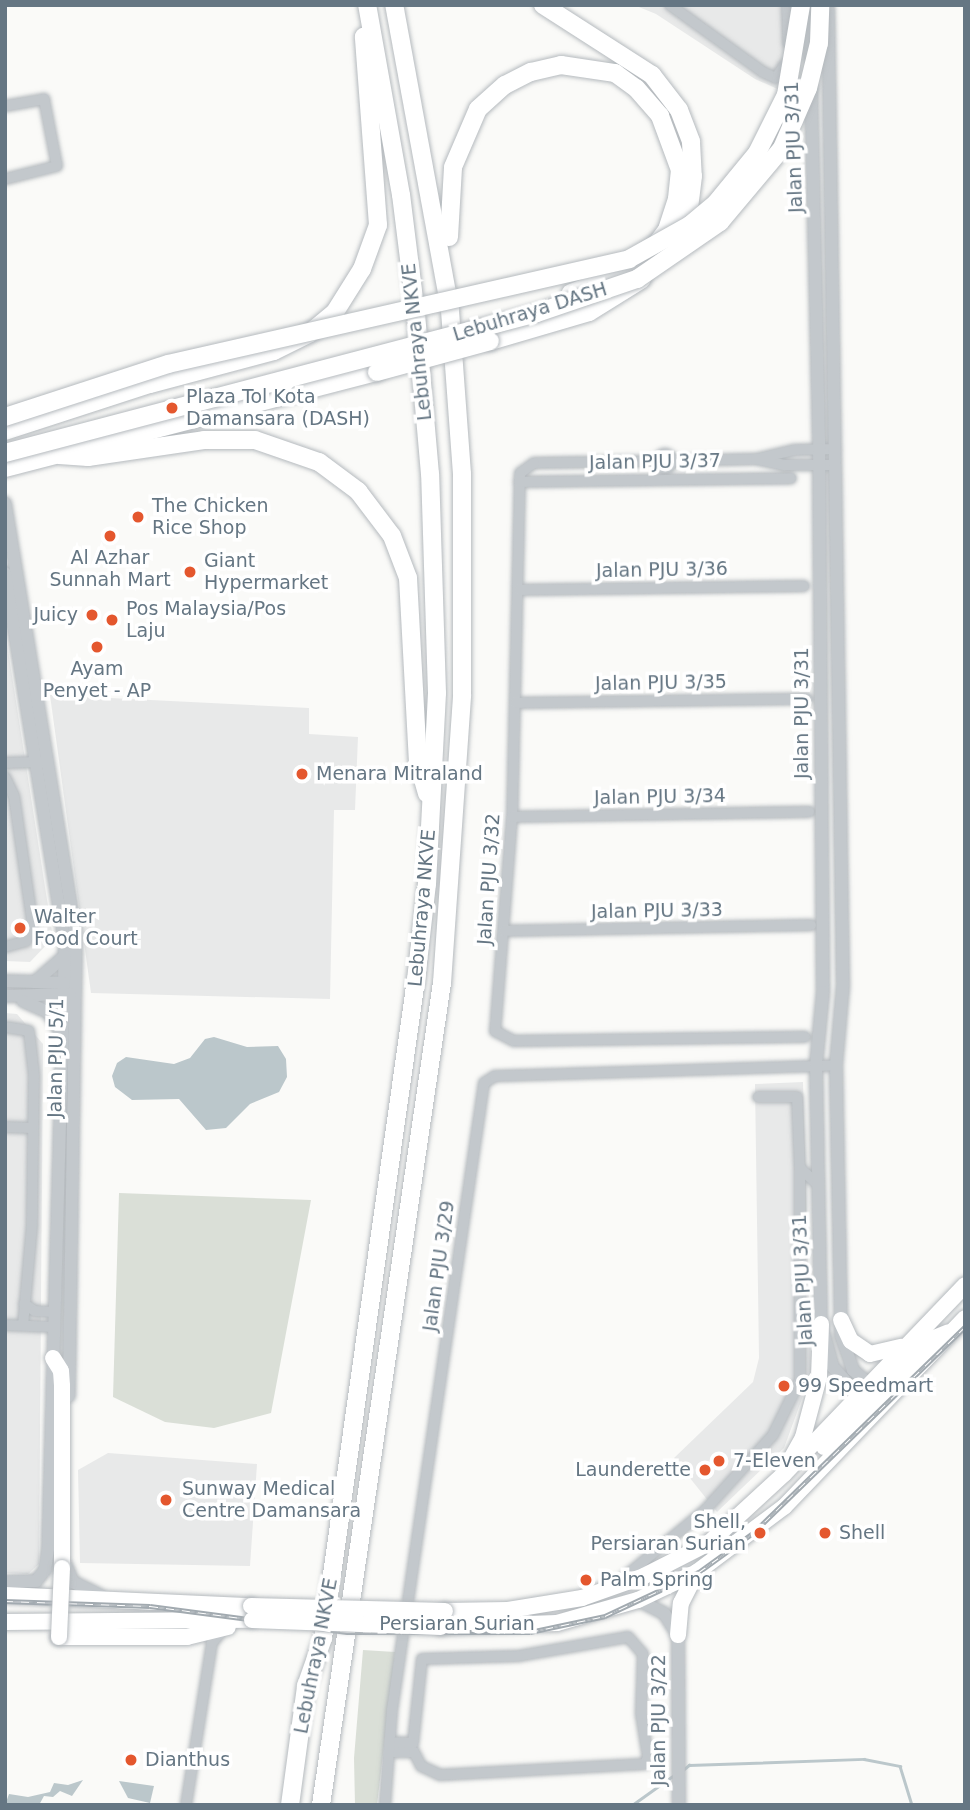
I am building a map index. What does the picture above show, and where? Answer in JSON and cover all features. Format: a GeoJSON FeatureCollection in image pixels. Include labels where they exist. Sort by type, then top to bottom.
{"type":"FeatureCollection","features":[{"type":"Feature","properties":{"kind":"highway"},"geometry":{"type":"LineString","coordinates":[[10,425],[274,351],[310,333],[335,312],[362,269],[378,225],[365,5]]}},
{"type":"Feature","properties":{"kind":"highway","name":"Lebuhraya NKVE"},"geometry":{"type":"LineString","coordinates":[[290,1805],[306,1686],[323,1638],[327,1612],[416,980],[431,811],[437,693],[430,474],[401,195],[365,5]]}},
{"type":"Feature","properties":{"kind":"highway","name":"Lebuhraya NKVE"},"geometry":{"type":"LineString","coordinates":[[321,1805],[442,983],[451,885],[462,695],[463,526],[450,309],[394,5]]}},
{"type":"Feature","properties":{"kind":"highway"},"geometry":{"type":"LineString","coordinates":[[59,454],[377,372],[589,312],[625,292],[654,270],[676,241],[689,207],[694,176],[691,142],[679,110],[652,75],[543,5]]}},
{"type":"Feature","properties":{"kind":"highway","name":"Lebuhraya DASH"},"geometry":{"type":"LineString","coordinates":[[10,425],[168,364],[629,258],[690,225],[716,203],[757,153],[786,95],[801,5]]}},
{"type":"Feature","properties":{"kind":"highway","name":"Lebuhraya DASH"},"geometry":{"type":"LineString","coordinates":[[5,452],[537,313],[637,279],[720,222],[782,148],[808,88],[819,43],[820,5]]}},
{"type":"Feature","properties":{"kind":"highway"},"geometry":{"type":"LineString","coordinates":[[5,468],[28,454],[373,349],[484,319],[623,273],[645,259],[667,230],[677,199],[680,170],[674,143],[660,116],[636,88],[615,74],[561,65],[531,72],[505,85],[478,108],[458,149],[449,188],[448,223],[455,284],[450,309]]}},
{"type":"Feature","properties":{"kind":"highway"},"geometry":{"type":"LineString","coordinates":[[5,452],[88,457],[204,440],[256,440],[319,461],[358,491],[392,537],[408,578],[418,761],[431,811]]}},
{"type":"Feature","properties":{"kind":"main road","name":"Persiaran Surian"},"geometry":{"type":"LineString","coordinates":[[443,1619],[550,1605],[609,1588],[709,1543],[868,1395],[907,1345],[965,1284]]}},
{"type":"Feature","properties":{"kind":"main road"},"geometry":{"type":"LineString","coordinates":[[841,1320],[851,1341],[870,1354],[907,1345]]}},
{"type":"Feature","properties":{"kind":"main road"},"geometry":{"type":"LineString","coordinates":[[784,1474],[813,1402],[821,1324]]}},
{"type":"Feature","properties":{"kind":"main road"},"geometry":{"type":"LineString","coordinates":[[644,1597],[665,1579],[715,1549],[748,1522],[868,1395],[932,1339],[959,1324]]}},
{"type":"Feature","properties":{"kind":"main road","name":"Persiaran Surian"},"geometry":{"type":"LineString","coordinates":[[5,1622],[249,1615],[557,1623],[644,1597],[697,1572],[784,1507],[959,1324]]}},
{"type":"Feature","properties":{"kind":"main road"},"geometry":{"type":"LineString","coordinates":[[53,1358],[62,1386],[59,1637],[187,1637],[225,1628],[249,1615]]}},
{"type":"Feature","properties":{"kind":"main road"},"geometry":{"type":"LineString","coordinates":[[678,1635],[681,1603],[697,1572]]}},
{"type":"Feature","properties":{"kind":"main road","name":"Persiaran Surian"},"geometry":{"type":"LineString","coordinates":[[5,1595],[105,1598],[249,1615]]}},
{"type":"Feature","properties":{"kind":"street"},"geometry":{"type":"LineString","coordinates":[[670,5],[776,78],[782,74],[788,43],[787,5]]}},
{"type":"Feature","properties":{"kind":"street"},"geometry":{"type":"LineString","coordinates":[[688,5],[688,18]]}},
{"type":"Feature","properties":{"kind":"street","name":"Jalan PJU 3/31"},"geometry":{"type":"LineString","coordinates":[[810,5],[819,449],[823,992],[816,1065],[821,1324],[832,1367],[868,1395]]}},
{"type":"Feature","properties":{"kind":"street","name":"Jalan PJU 3/31"},"geometry":{"type":"LineString","coordinates":[[828,5],[843,986],[836,1065],[841,1320],[847,1360],[868,1395]]}},
{"type":"Feature","properties":{"kind":"street"},"geometry":{"type":"LineString","coordinates":[[5,106],[44,99],[57,166],[5,178]]}},
{"type":"Feature","properties":{"kind":"street"},"geometry":{"type":"LineString","coordinates":[[519,482],[524,468],[534,463],[658,461],[666,454],[672,461],[755,459],[836,449]]}},
{"type":"Feature","properties":{"kind":"street"},"geometry":{"type":"LineString","coordinates":[[755,459],[819,466],[836,465]]}},
{"type":"Feature","properties":{"kind":"street","name":"Jalan PJU 3/37"},"geometry":{"type":"LineString","coordinates":[[519,482],[792,478]]}},
{"type":"Feature","properties":{"kind":"street","name":"Jalan PJU 3/32"},"geometry":{"type":"LineString","coordinates":[[519,482],[520,590],[512,817],[495,1031],[507,1040],[805,1037]]}},
{"type":"Feature","properties":{"kind":"street","name":"Jalan PJU 5/1"},"geometry":{"type":"LineString","coordinates":[[5,503],[42,762],[65,956],[46,1562]]}},
{"type":"Feature","properties":{"kind":"street","name":"Jalan PJU 5/1"},"geometry":{"type":"LineString","coordinates":[[5,573],[75,922],[77,991],[65,1566]]}},
{"type":"Feature","properties":{"kind":"street","name":"Jalan PJU 3/36"},"geometry":{"type":"LineString","coordinates":[[520,590],[804,586]]}},
{"type":"Feature","properties":{"kind":"street","name":"Jalan PJU 3/35"},"geometry":{"type":"LineString","coordinates":[[516,704],[807,698]]}},
{"type":"Feature","properties":{"kind":"street"},"geometry":{"type":"LineString","coordinates":[[5,763],[42,762]]}},
{"type":"Feature","properties":{"kind":"street"},"geometry":{"type":"LineString","coordinates":[[5,777],[14,796],[33,926],[31,935],[20,944],[5,947]]}},
{"type":"Feature","properties":{"kind":"street","name":"Jalan PJU 3/34"},"geometry":{"type":"LineString","coordinates":[[512,817],[809,811]]}},
{"type":"Feature","properties":{"kind":"street","name":"Jalan PJU 3/33"},"geometry":{"type":"LineString","coordinates":[[503,931],[811,925]]}},
{"type":"Feature","properties":{"kind":"street"},"geometry":{"type":"LineString","coordinates":[[32,982],[52,971],[65,956]]}},
{"type":"Feature","properties":{"kind":"street"},"geometry":{"type":"LineString","coordinates":[[5,981],[64,983],[77,991]]}},
{"type":"Feature","properties":{"kind":"street"},"geometry":{"type":"LineString","coordinates":[[9,996],[64,997],[77,991]]}},
{"type":"Feature","properties":{"kind":"street"},"geometry":{"type":"LineString","coordinates":[[9,996],[48,1012],[63,1036]]}},
{"type":"Feature","properties":{"kind":"street"},"geometry":{"type":"LineString","coordinates":[[5,1027],[22,1027],[32,1039],[32,1225],[23,1325]]}},
{"type":"Feature","properties":{"kind":"street","name":"Jalan PJU 3/29"},"geometry":{"type":"LineString","coordinates":[[385,1805],[390,1747],[484,1083],[495,1076],[836,1065]]}},
{"type":"Feature","properties":{"kind":"street"},"geometry":{"type":"LineString","coordinates":[[609,1588],[705,1510],[773,1435],[800,1380],[800,1168],[797,1097],[758,1097]]}},
{"type":"Feature","properties":{"kind":"street"},"geometry":{"type":"LineString","coordinates":[[5,1127],[32,1128]]}},
{"type":"Feature","properties":{"kind":"street"},"geometry":{"type":"LineString","coordinates":[[800,1168],[818,1186]]}},
{"type":"Feature","properties":{"kind":"street"},"geometry":{"type":"LineString","coordinates":[[24,1304],[34,1311],[54,1312]]}},
{"type":"Feature","properties":{"kind":"street"},"geometry":{"type":"LineString","coordinates":[[5,1325],[54,1327]]}},
{"type":"Feature","properties":{"kind":"street"},"geometry":{"type":"LineString","coordinates":[[5,1582],[36,1581],[46,1562],[56,1575],[65,1566],[74,1582],[105,1598]]}},
{"type":"Feature","properties":{"kind":"street"},"geometry":{"type":"LineString","coordinates":[[644,1597],[664,1613],[678,1635]]}},
{"type":"Feature","properties":{"kind":"street"},"geometry":{"type":"LineString","coordinates":[[186,1805],[212,1643],[225,1628]]}},
{"type":"Feature","properties":{"kind":"street","name":"Jalan PJU 3/22"},"geometry":{"type":"LineString","coordinates":[[678,1635],[679,1805]]}},
{"type":"Feature","properties":{"kind":"street"},"geometry":{"type":"LineString","coordinates":[[628,1636],[643,1654],[641,1714],[648,1757],[645,1764],[440,1775],[421,1766],[414,1752],[390,1747],[413,1743],[422,1659],[518,1656],[628,1636]]}},
{"type":"Feature","properties":{"kind":"shaded area"},"geometry":{"type":"Polygon","coordinates":[[[634,5],[805,5],[805,36],[796,71],[780,90],[755,79],[656,14],[634,5]]]}},
{"type":"Feature","properties":{"kind":"shaded area"},"geometry":{"type":"Polygon","coordinates":[[[5,631],[53,938],[30,962],[5,961],[5,631]]]}},
{"type":"Feature","properties":{"kind":"shaded area"},"geometry":{"type":"Polygon","coordinates":[[[50,695],[309,708],[309,734],[358,737],[355,810],[334,810],[330,999],[91,993],[50,695]]]}},
{"type":"Feature","properties":{"kind":"shaded area"},"geometry":{"type":"Polygon","coordinates":[[[5,1013],[17,1014],[43,1044],[39,1564],[28,1574],[5,1573],[5,1013]]]}},
{"type":"Feature","properties":{"kind":"shaded area"},"geometry":{"type":"Polygon","coordinates":[[[214,1037],[247,1047],[278,1046],[286,1059],[287,1077],[279,1092],[250,1104],[226,1128],[206,1130],[179,1099],[132,1100],[115,1087],[112,1076],[117,1063],[126,1057],[174,1064],[190,1058],[205,1039],[214,1037]]]}},
{"type":"Feature","properties":{"kind":"shaded area"},"geometry":{"type":"Polygon","coordinates":[[[803,1082],[811,1374],[784,1448],[717,1512],[674,1458],[753,1382],[759,1358],[755,1084],[803,1082]]]}},
{"type":"Feature","properties":{"kind":"shaded area"},"geometry":{"type":"Polygon","coordinates":[[[119,1193],[311,1200],[271,1413],[214,1428],[165,1422],[113,1397],[119,1193]]]}},
{"type":"Feature","properties":{"kind":"shaded area","name":"Sunway Medical Centre Damansara"},"geometry":{"type":"Polygon","coordinates":[[[108,1453],[257,1464],[250,1566],[80,1563],[78,1470],[108,1453]]]}},
{"type":"Feature","properties":{"kind":"shaded area"},"geometry":{"type":"Polygon","coordinates":[[[363,1650],[395,1652],[377,1805],[355,1805],[354,1758],[363,1650]]]}},
{"type":"Feature","properties":{"kind":"shaded area"},"geometry":{"type":"Polygon","coordinates":[[[83,1780],[72,1796],[60,1791],[53,1797],[44,1796],[39,1805],[5,1805],[9,1794],[28,1797],[50,1792],[54,1783],[68,1785],[83,1780]]]}},
{"type":"Feature","properties":{"kind":"shaded area"},"geometry":{"type":"Polygon","coordinates":[[[119,1781],[154,1786],[150,1803],[128,1798],[119,1781]]]}},
{"type":"Feature","properties":{"kind":"waterway"},"geometry":{"type":"LineString","coordinates":[[683,1770],[689,1765],[864,1759],[900,1766],[912,1805]]}},
{"type":"Feature","properties":{"kind":"waterway"},"geometry":{"type":"LineString","coordinates":[[632,1805],[674,1775]]}},
{"type":"Feature","properties":{"kind":"railway"},"geometry":{"type":"LineString","coordinates":[[5,1601],[150,1606],[347,1632],[530,1632],[605,1616],[699,1572],[753,1533],[965,1327]]}},
{"type":"Feature","properties":{"kind":"place","name":"Plaza Tol Kota Damansara (DASH)"},"geometry":{"type":"Point","coordinates":[172,408]}},
{"type":"Feature","properties":{"kind":"place","name":"The Chicken Rice Shop"},"geometry":{"type":"Point","coordinates":[138,517]}},
{"type":"Feature","properties":{"kind":"place","name":"Al Azhar Sunnah Mart"},"geometry":{"type":"Point","coordinates":[110,536]}},
{"type":"Feature","properties":{"kind":"place","name":"Giant Hypermarket"},"geometry":{"type":"Point","coordinates":[190,572]}},
{"type":"Feature","properties":{"kind":"place","name":"Juicy"},"geometry":{"type":"Point","coordinates":[92,615]}},
{"type":"Feature","properties":{"kind":"place","name":"Pos Malaysia/Pos Laju"},"geometry":{"type":"Point","coordinates":[112,620]}},
{"type":"Feature","properties":{"kind":"place","name":"Ayam Penyet - AP"},"geometry":{"type":"Point","coordinates":[97,647]}},
{"type":"Feature","properties":{"kind":"place","name":"Menara Mitraland"},"geometry":{"type":"Point","coordinates":[302,774]}},
{"type":"Feature","properties":{"kind":"place","name":"Walter Food Court"},"geometry":{"type":"Point","coordinates":[20,928]}},
{"type":"Feature","properties":{"kind":"place","name":"99 Speedmart"},"geometry":{"type":"Point","coordinates":[784,1386]}},
{"type":"Feature","properties":{"kind":"place","name":"7-Eleven"},"geometry":{"type":"Point","coordinates":[719,1461]}},
{"type":"Feature","properties":{"kind":"place","name":"Launderette"},"geometry":{"type":"Point","coordinates":[705,1470]}},
{"type":"Feature","properties":{"kind":"place","name":"Sunway Medical Centre Damansara"},"geometry":{"type":"Point","coordinates":[166,1500]}},
{"type":"Feature","properties":{"kind":"place","name":"Shell, Persiaran Surian"},"geometry":{"type":"Point","coordinates":[760,1533]}},
{"type":"Feature","properties":{"kind":"place","name":"Shell"},"geometry":{"type":"Point","coordinates":[825,1533]}},
{"type":"Feature","properties":{"kind":"place","name":"Palm Spring"},"geometry":{"type":"Point","coordinates":[586,1580]}},
{"type":"Feature","properties":{"kind":"place","name":"Dianthus"},"geometry":{"type":"Point","coordinates":[131,1760]}}]}
